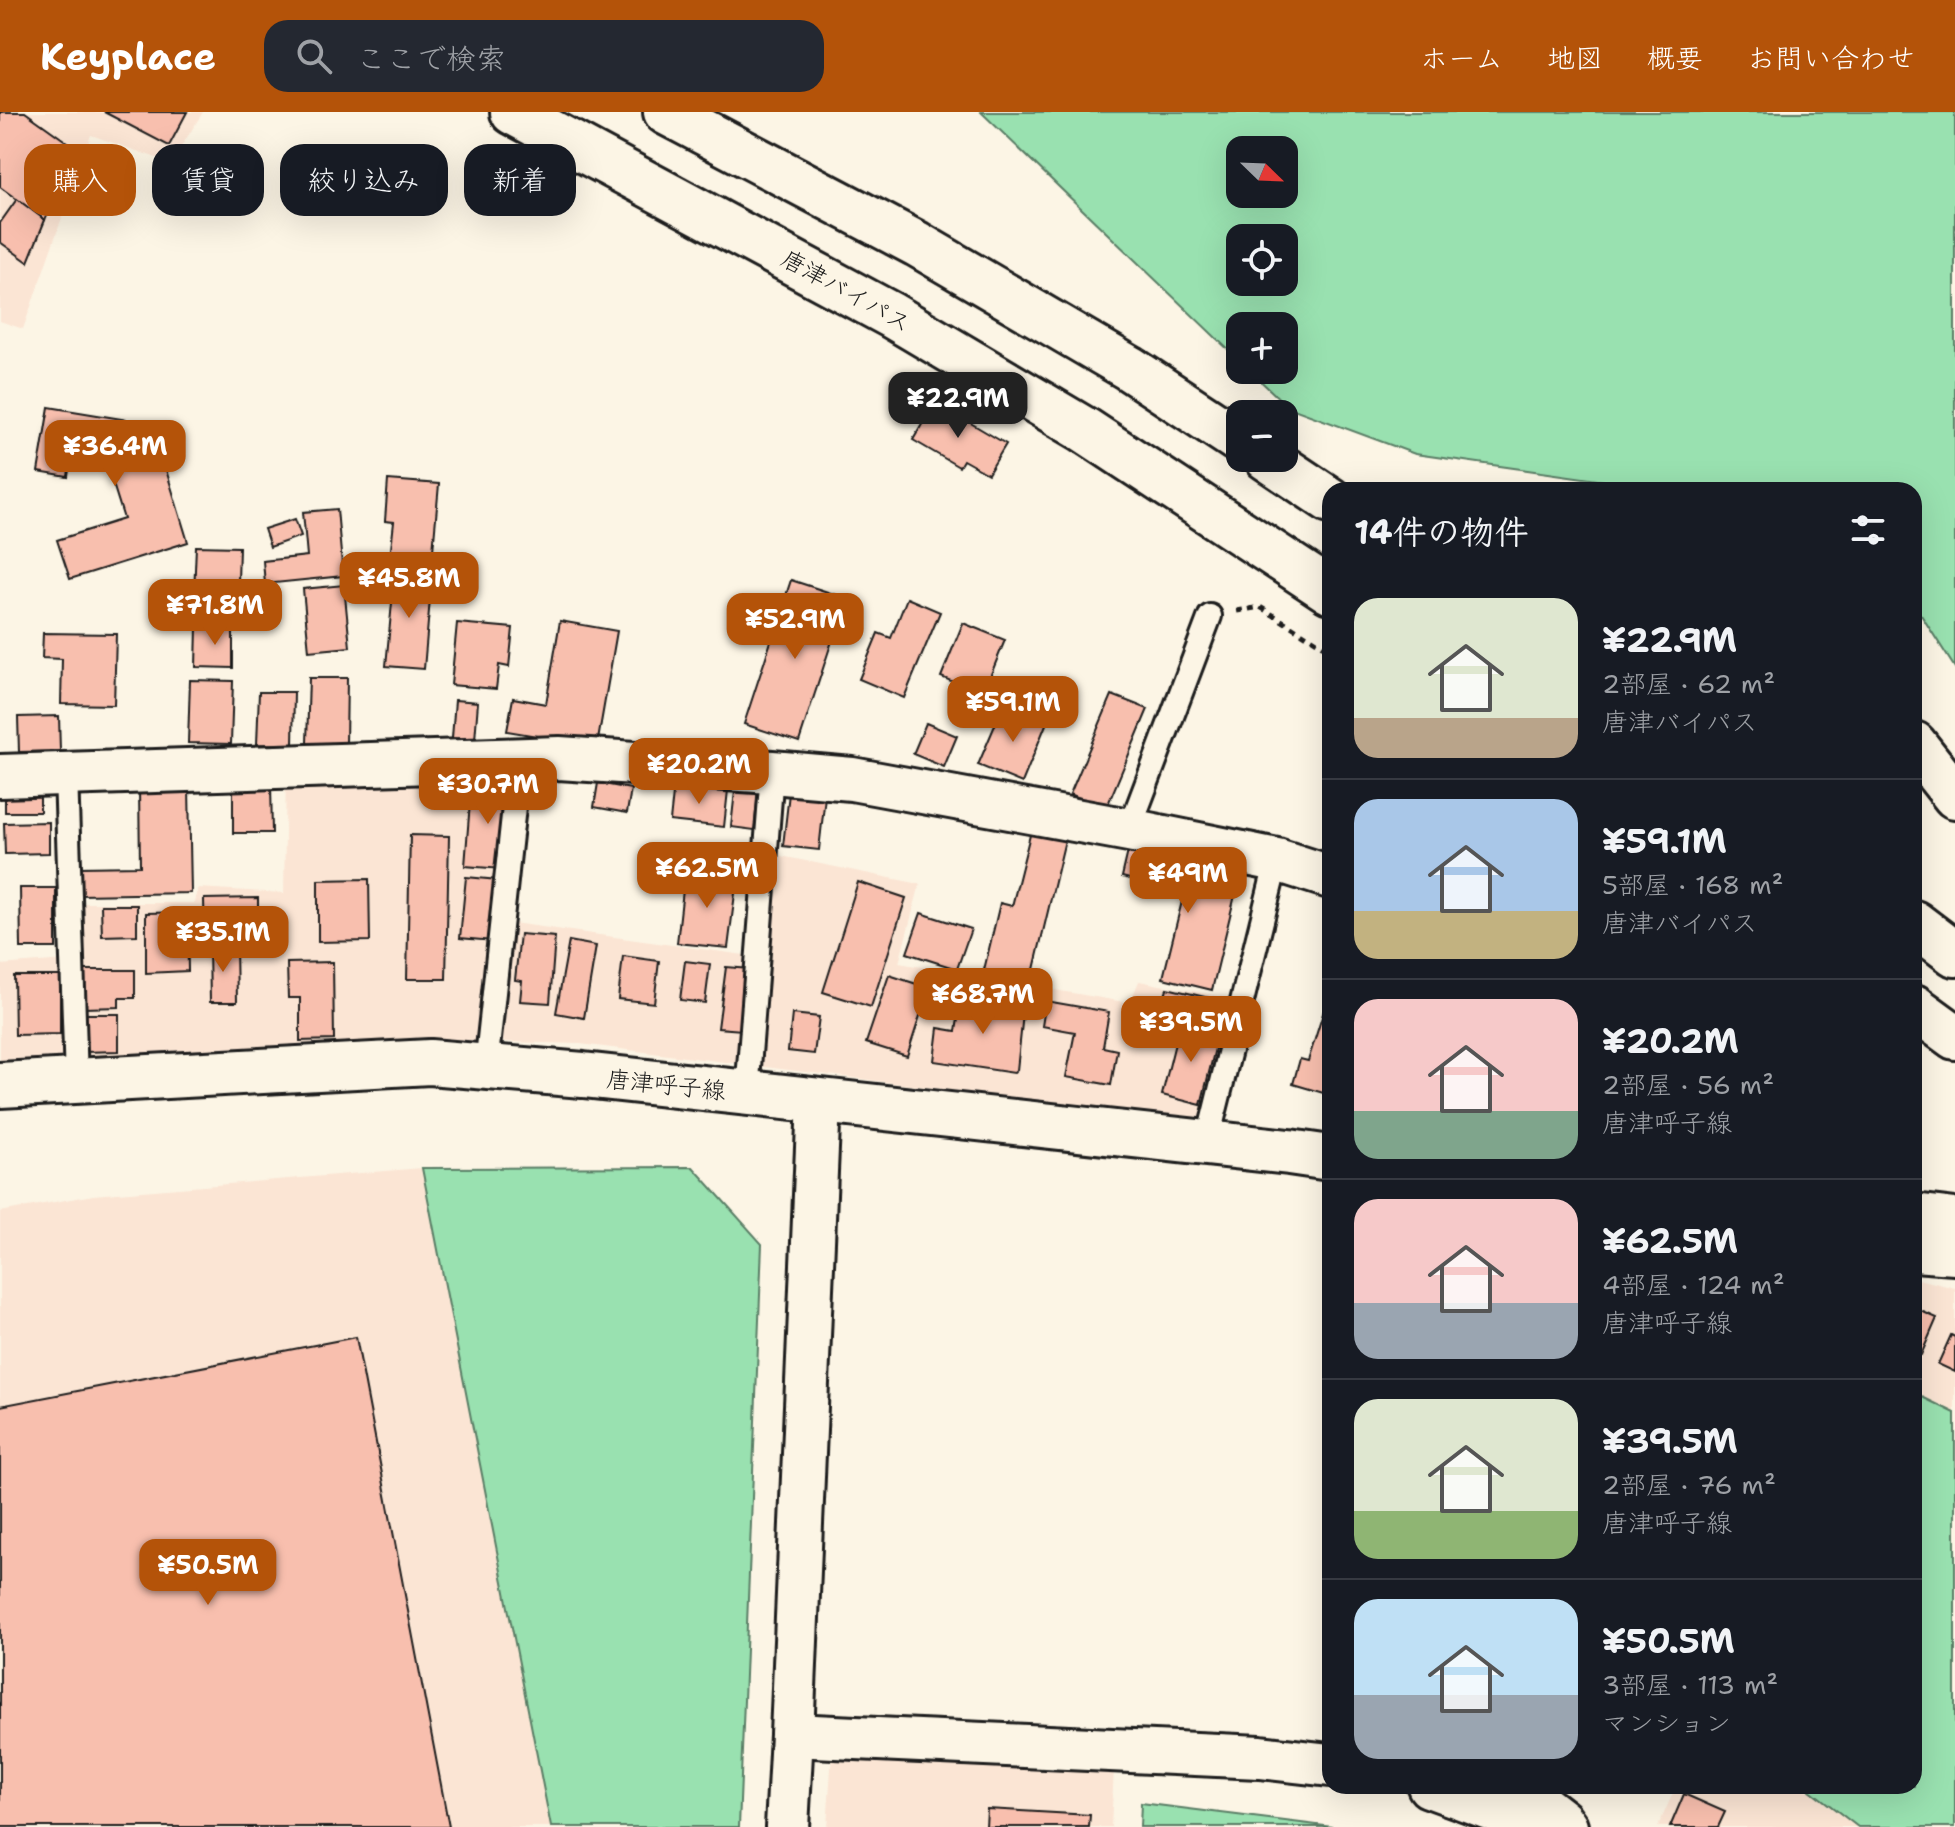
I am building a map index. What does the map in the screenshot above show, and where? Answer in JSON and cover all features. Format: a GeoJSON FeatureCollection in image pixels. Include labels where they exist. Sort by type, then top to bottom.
{"type":"FeatureCollection","features":[{"type":"Feature","properties":{"kind":"main road","name":"唐津バイパス"},"geometry":{"type":"LineString","coordinates":[[513,112],[891,315],[1085,430],[1322,586]]}},
{"type":"Feature","properties":{"kind":"main road"},"geometry":{"type":"LineString","coordinates":[[666,112],[917,244],[1129,368],[1226,432]]}},
{"type":"Feature","properties":{"kind":"main road"},"geometry":{"type":"LineString","coordinates":[[1288,472],[1322,495]]}},
{"type":"Feature","properties":{"kind":"main road"},"geometry":{"type":"LineString","coordinates":[[1922,754],[1955,796]]}},
{"type":"Feature","properties":{"kind":"main road"},"geometry":{"type":"LineString","coordinates":[[1922,929],[1955,954]]}},
{"type":"Feature","properties":{"kind":"main road"},"geometry":{"type":"LineString","coordinates":[[1922,1013],[1955,1037]]}},
{"type":"Feature","properties":{"kind":"main road","name":"唐津呼子線"},"geometry":{"type":"LineString","coordinates":[[0,1085],[430,1062],[553,1072],[1322,1157]]}},
{"type":"Feature","properties":{"kind":"main road"},"geometry":{"type":"LineString","coordinates":[[1922,1217],[1955,1221]]}},
{"type":"Feature","properties":{"kind":"main road"},"geometry":{"type":"LineString","coordinates":[[1922,1250],[1955,1252]]}},
{"type":"Feature","properties":{"kind":"street"},"geometry":{"type":"LineString","coordinates":[[0,776],[559,758],[772,772],[852,779],[1129,830],[1277,860],[1322,874]]}},
{"type":"Feature","properties":{"kind":"street"},"geometry":{"type":"LineString","coordinates":[[787,1827],[819,1101]]}},
{"type":"Feature","properties":{"kind":"street"},"geometry":{"type":"LineString","coordinates":[[792,1735],[1260,1757],[1322,1764]]}},
{"type":"Feature","properties":{"kind":"street"},"geometry":{"type":"LineString","coordinates":[[1451,1794],[1532,1827]]}},
{"type":"Feature","properties":{"kind":"street"},"geometry":{"type":"LineString","coordinates":[[1527,1794],[1566,1827]]}},
{"type":"Feature","properties":{"kind":"lane"},"geometry":{"type":"LineString","coordinates":[[1129,830],[1210,616]]}},
{"type":"Feature","properties":{"kind":"lane"},"geometry":{"type":"LineString","coordinates":[[486,1067],[519,760]]}},
{"type":"Feature","properties":{"kind":"lane"},"geometry":{"type":"LineString","coordinates":[[747,1093],[772,772]]}},
{"type":"Feature","properties":{"kind":"lane"},"geometry":{"type":"LineString","coordinates":[[66,774],[76,1081]]}},
{"type":"Feature","properties":{"kind":"lane"},"geometry":{"type":"LineString","coordinates":[[1207,1143],[1277,860]]}},
{"type":"Feature","properties":{"kind":"path"},"geometry":{"type":"LineString","coordinates":[[1210,616],[1260,607],[1322,645]]}},
{"type":"Feature","properties":{"kind":"shaded area"},"geometry":{"type":"Polygon","coordinates":[[[0,112],[203,112],[183,144],[152,144],[152,156],[136,151],[136,144],[117,144],[91,135],[88,144],[24,144],[24,216],[63,216],[23,329],[0,321],[0,112]]]}},
{"type":"Feature","properties":{"kind":"shaded area"},"geometry":{"type":"Polygon","coordinates":[[[529,767],[513,923],[766,958],[771,854],[920,884],[899,963],[1130,1003],[1139,981],[1234,999],[1206,1122],[580,1044],[438,1040],[0,1061],[0,965],[79,959],[75,903],[195,903],[198,888],[284,893],[286,772],[529,767]]]}},
{"type":"Feature","properties":{"kind":"shaded area"},"geometry":{"type":"Polygon","coordinates":[[[422,1168],[551,1827],[0,1827],[0,1212],[93,1195],[422,1168]]]}},
{"type":"Feature","properties":{"kind":"shaded area"},"geometry":{"type":"Polygon","coordinates":[[[1922,1280],[1955,1288],[1955,1827],[1658,1827],[1672,1794],[1922,1794],[1922,1280]]]}},
{"type":"Feature","properties":{"kind":"shaded area"},"geometry":{"type":"Polygon","coordinates":[[[832,1754],[1114,1769],[1111,1827],[827,1827],[832,1754]]]}},
{"type":"Feature","properties":{"kind":"green space"},"geometry":{"type":"Polygon","coordinates":[[[981,112],[1955,112],[1955,668],[1922,617],[1922,482],[1612,482],[1415,454],[1298,411],[1298,400],[1281,400],[1264,384],[1298,384],[1298,312],[1226,312],[1226,348],[981,112]]]}},
{"type":"Feature","properties":{"kind":"green space"},"geometry":{"type":"Polygon","coordinates":[[[693,1167],[762,1244],[739,1827],[551,1827],[422,1168],[693,1167]]]}},
{"type":"Feature","properties":{"kind":"green space"},"geometry":{"type":"Polygon","coordinates":[[[1922,1397],[1955,1413],[1955,1827],[1858,1827],[1815,1794],[1922,1794],[1922,1397]]]}},
{"type":"Feature","properties":{"kind":"green space"},"geometry":{"type":"Polygon","coordinates":[[[1141,1803],[1333,1827],[1140,1827],[1141,1803]]]}},
{"type":"Feature","properties":{"kind":"building"},"geometry":{"type":"Polygon","coordinates":[[[0,112],[25,112],[70,144],[24,144],[24,205],[0,187],[0,112]]]}},
{"type":"Feature","properties":{"kind":"building"},"geometry":{"type":"Polygon","coordinates":[[[104,112],[187,112],[170,144],[104,112]]]}},
{"type":"Feature","properties":{"kind":"building"},"geometry":{"type":"Polygon","coordinates":[[[17,199],[24,204],[24,216],[40,216],[45,220],[28,262],[0,242],[0,223],[17,199]]]}},
{"type":"Feature","properties":{"kind":"building"},"geometry":{"type":"Polygon","coordinates":[[[935,402],[1006,444],[988,474],[963,460],[959,467],[913,440],[935,402]]]}},
{"type":"Feature","properties":{"kind":"building"},"geometry":{"type":"Polygon","coordinates":[[[49,407],[158,425],[156,437],[188,542],[70,579],[57,540],[124,519],[108,468],[70,462],[68,477],[38,472],[49,407]]]}},
{"type":"Feature","properties":{"kind":"building"},"geometry":{"type":"Polygon","coordinates":[[[388,480],[439,484],[432,562],[390,558],[394,522],[385,521],[388,480]]]}},
{"type":"Feature","properties":{"kind":"building"},"geometry":{"type":"Polygon","coordinates":[[[337,509],[343,576],[265,584],[263,561],[307,556],[303,512],[337,509]]]}},
{"type":"Feature","properties":{"kind":"building"},"geometry":{"type":"Polygon","coordinates":[[[295,519],[301,536],[270,547],[264,529],[295,519]]]}},
{"type":"Feature","properties":{"kind":"building"},"geometry":{"type":"Polygon","coordinates":[[[196,546],[239,547],[237,618],[193,617],[196,546]]]}},
{"type":"Feature","properties":{"kind":"building"},"geometry":{"type":"Polygon","coordinates":[[[395,571],[432,575],[424,669],[386,666],[395,571]]]}},
{"type":"Feature","properties":{"kind":"building"},"geometry":{"type":"Polygon","coordinates":[[[791,580],[846,598],[799,742],[744,724],[791,580]]]}},
{"type":"Feature","properties":{"kind":"building"},"geometry":{"type":"Polygon","coordinates":[[[344,585],[350,647],[309,651],[303,589],[344,585]]]}},
{"type":"Feature","properties":{"kind":"building"},"geometry":{"type":"Polygon","coordinates":[[[907,598],[940,612],[904,698],[859,679],[878,633],[891,638],[907,598]]]}},
{"type":"Feature","properties":{"kind":"building"},"geometry":{"type":"Polygon","coordinates":[[[560,621],[617,631],[597,746],[507,731],[513,698],[546,704],[560,621]]]}},
{"type":"Feature","properties":{"kind":"building"},"geometry":{"type":"Polygon","coordinates":[[[457,623],[513,628],[509,667],[499,665],[496,689],[451,685],[457,623]]]}},
{"type":"Feature","properties":{"kind":"building"},"geometry":{"type":"Polygon","coordinates":[[[963,623],[1005,640],[983,694],[941,677],[963,623]]]}},
{"type":"Feature","properties":{"kind":"building"},"geometry":{"type":"Polygon","coordinates":[[[197,627],[233,627],[233,668],[196,667],[197,627]]]}},
{"type":"Feature","properties":{"kind":"building"},"geometry":{"type":"Polygon","coordinates":[[[43,633],[116,634],[114,705],[61,704],[62,659],[42,658],[43,633]]]}},
{"type":"Feature","properties":{"kind":"building"},"geometry":{"type":"Polygon","coordinates":[[[309,678],[347,678],[346,744],[307,743],[309,678]]]}},
{"type":"Feature","properties":{"kind":"building"},"geometry":{"type":"Polygon","coordinates":[[[190,680],[233,681],[231,744],[188,743],[190,680]]]}},
{"type":"Feature","properties":{"kind":"building"},"geometry":{"type":"Polygon","coordinates":[[[259,692],[294,692],[293,745],[257,744],[259,692]]]}},
{"type":"Feature","properties":{"kind":"building"},"geometry":{"type":"Polygon","coordinates":[[[1112,695],[1148,709],[1106,809],[1070,794],[1112,695]]]}},
{"type":"Feature","properties":{"kind":"building"},"geometry":{"type":"Polygon","coordinates":[[[455,700],[478,702],[475,740],[452,738],[455,700]]]}},
{"type":"Feature","properties":{"kind":"building"},"geometry":{"type":"Polygon","coordinates":[[[1004,704],[1047,722],[1022,783],[978,765],[1004,704]]]}},
{"type":"Feature","properties":{"kind":"building"},"geometry":{"type":"Polygon","coordinates":[[[59,716],[60,751],[19,752],[18,717],[59,716]]]}},
{"type":"Feature","properties":{"kind":"building"},"geometry":{"type":"Polygon","coordinates":[[[926,723],[957,736],[944,767],[913,754],[926,723]]]}},
{"type":"Feature","properties":{"kind":"building"},"geometry":{"type":"Polygon","coordinates":[[[484,779],[510,781],[502,869],[465,866],[470,802],[482,803],[484,779]]]}},
{"type":"Feature","properties":{"kind":"building"},"geometry":{"type":"Polygon","coordinates":[[[271,783],[272,833],[233,833],[233,784],[271,783]]]}},
{"type":"Feature","properties":{"kind":"building"},"geometry":{"type":"Polygon","coordinates":[[[598,783],[631,789],[627,813],[594,807],[598,783]]]}},
{"type":"Feature","properties":{"kind":"building"},"geometry":{"type":"Polygon","coordinates":[[[674,784],[728,790],[724,827],[670,821],[674,784]]]}},
{"type":"Feature","properties":{"kind":"building"},"geometry":{"type":"Polygon","coordinates":[[[189,787],[191,893],[79,895],[79,867],[140,866],[139,788],[189,787]]]}},
{"type":"Feature","properties":{"kind":"building"},"geometry":{"type":"Polygon","coordinates":[[[735,791],[758,793],[754,830],[731,827],[735,791]]]}},
{"type":"Feature","properties":{"kind":"building"},"geometry":{"type":"Polygon","coordinates":[[[789,793],[825,796],[819,850],[783,846],[789,793]]]}},
{"type":"Feature","properties":{"kind":"building"},"geometry":{"type":"Polygon","coordinates":[[[40,795],[40,812],[5,812],[5,796],[40,795]]]}},
{"type":"Feature","properties":{"kind":"building"},"geometry":{"type":"Polygon","coordinates":[[[49,822],[49,853],[5,854],[4,823],[49,822]]]}},
{"type":"Feature","properties":{"kind":"building"},"geometry":{"type":"Polygon","coordinates":[[[1031,831],[1065,840],[1031,982],[984,970],[1000,903],[1012,906],[1031,831]]]}},
{"type":"Feature","properties":{"kind":"building"},"geometry":{"type":"Polygon","coordinates":[[[410,835],[449,836],[446,979],[407,979],[410,835]]]}},
{"type":"Feature","properties":{"kind":"building"},"geometry":{"type":"Polygon","coordinates":[[[1129,847],[1199,865],[1196,877],[1237,887],[1212,990],[1163,978],[1184,893],[1122,877],[1129,847]]]}},
{"type":"Feature","properties":{"kind":"building"},"geometry":{"type":"Polygon","coordinates":[[[685,872],[737,878],[728,948],[677,943],[685,872]]]}},
{"type":"Feature","properties":{"kind":"building"},"geometry":{"type":"Polygon","coordinates":[[[466,877],[498,880],[493,941],[460,938],[466,877]]]}},
{"type":"Feature","properties":{"kind":"building"},"geometry":{"type":"Polygon","coordinates":[[[369,879],[370,941],[318,942],[318,880],[369,879]]]}},
{"type":"Feature","properties":{"kind":"building"},"geometry":{"type":"Polygon","coordinates":[[[858,882],[906,898],[871,1007],[823,992],[858,882]]]}},
{"type":"Feature","properties":{"kind":"building"},"geometry":{"type":"Polygon","coordinates":[[[20,888],[56,888],[56,948],[21,948],[20,888]]]}},
{"type":"Feature","properties":{"kind":"building"},"geometry":{"type":"Polygon","coordinates":[[[258,898],[258,925],[236,925],[236,941],[205,941],[204,899],[258,898]]]}},
{"type":"Feature","properties":{"kind":"building"},"geometry":{"type":"Polygon","coordinates":[[[101,905],[137,905],[137,935],[102,936],[101,905]]]}},
{"type":"Feature","properties":{"kind":"building"},"geometry":{"type":"Polygon","coordinates":[[[187,912],[188,971],[146,973],[146,913],[187,912]]]}},
{"type":"Feature","properties":{"kind":"building"},"geometry":{"type":"Polygon","coordinates":[[[921,913],[971,929],[957,969],[907,953],[921,913]]]}},
{"type":"Feature","properties":{"kind":"building"},"geometry":{"type":"Polygon","coordinates":[[[520,934],[555,937],[550,1003],[520,1001],[522,981],[515,980],[520,934]]]}},
{"type":"Feature","properties":{"kind":"building"},"geometry":{"type":"Polygon","coordinates":[[[569,941],[596,946],[584,1018],[556,1013],[569,941]]]}},
{"type":"Feature","properties":{"kind":"building"},"geometry":{"type":"Polygon","coordinates":[[[209,946],[236,946],[237,1002],[210,1002],[209,946]]]}},
{"type":"Feature","properties":{"kind":"building"},"geometry":{"type":"Polygon","coordinates":[[[623,956],[659,961],[654,1003],[618,999],[623,956]]]}},
{"type":"Feature","properties":{"kind":"building"},"geometry":{"type":"Polygon","coordinates":[[[685,961],[710,964],[705,1003],[680,1000],[685,961]]]}},
{"type":"Feature","properties":{"kind":"building"},"geometry":{"type":"Polygon","coordinates":[[[333,962],[334,1040],[300,1041],[300,998],[288,998],[287,963],[333,962]]]}},
{"type":"Feature","properties":{"kind":"building"},"geometry":{"type":"Polygon","coordinates":[[[726,967],[750,969],[742,1030],[718,1028],[726,967]]]}},
{"type":"Feature","properties":{"kind":"building"},"geometry":{"type":"Polygon","coordinates":[[[82,970],[135,970],[135,998],[119,998],[119,1007],[83,1008],[82,970]]]}},
{"type":"Feature","properties":{"kind":"building"},"geometry":{"type":"Polygon","coordinates":[[[889,975],[929,988],[907,1056],[866,1043],[889,975]]]}},
{"type":"Feature","properties":{"kind":"building"},"geometry":{"type":"Polygon","coordinates":[[[14,976],[60,976],[60,1034],[15,1035],[14,976]]]}},
{"type":"Feature","properties":{"kind":"building"},"geometry":{"type":"Polygon","coordinates":[[[1167,988],[1222,1001],[1216,1025],[1161,1012],[1167,988]]]}},
{"type":"Feature","properties":{"kind":"building"},"geometry":{"type":"Polygon","coordinates":[[[962,995],[1024,1004],[1017,1070],[1014,1073],[934,1061],[938,1028],[956,1031],[962,995]]]}},
{"type":"Feature","properties":{"kind":"building"},"geometry":{"type":"Polygon","coordinates":[[[1046,1001],[1109,1012],[1103,1047],[1117,1050],[1111,1085],[1066,1077],[1075,1032],[1042,1026],[1046,1001]]]}},
{"type":"Feature","properties":{"kind":"building"},"geometry":{"type":"Polygon","coordinates":[[[83,1014],[119,1014],[119,1051],[83,1052],[83,1014]]]}},
{"type":"Feature","properties":{"kind":"building"},"geometry":{"type":"Polygon","coordinates":[[[792,1014],[819,1017],[814,1054],[788,1051],[792,1014]]]}},
{"type":"Feature","properties":{"kind":"building"},"geometry":{"type":"Polygon","coordinates":[[[1322,1017],[1322,1093],[1293,1084],[1300,1059],[1308,1061],[1322,1017]]]}},
{"type":"Feature","properties":{"kind":"building"},"geometry":{"type":"Polygon","coordinates":[[[1180,1023],[1219,1032],[1201,1105],[1162,1095],[1180,1023]]]}},
{"type":"Feature","properties":{"kind":"building"},"geometry":{"type":"Polygon","coordinates":[[[1922,1311],[1937,1318],[1922,1353],[1922,1311]]]}},
{"type":"Feature","properties":{"kind":"building"},"geometry":{"type":"Polygon","coordinates":[[[1951,1335],[1955,1337],[1955,1372],[1938,1364],[1951,1335]]]}},
{"type":"Feature","properties":{"kind":"building"},"geometry":{"type":"Polygon","coordinates":[[[356,1337],[449,1827],[0,1827],[0,1406],[356,1337]]]}},
{"type":"Feature","properties":{"kind":"building"},"geometry":{"type":"Polygon","coordinates":[[[1684,1794],[1725,1812],[1718,1827],[1670,1827],[1684,1794]]]}},
{"type":"Feature","properties":{"kind":"building"},"geometry":{"type":"Polygon","coordinates":[[[987,1809],[1090,1815],[1089,1827],[986,1827],[987,1809]]]}}]}
